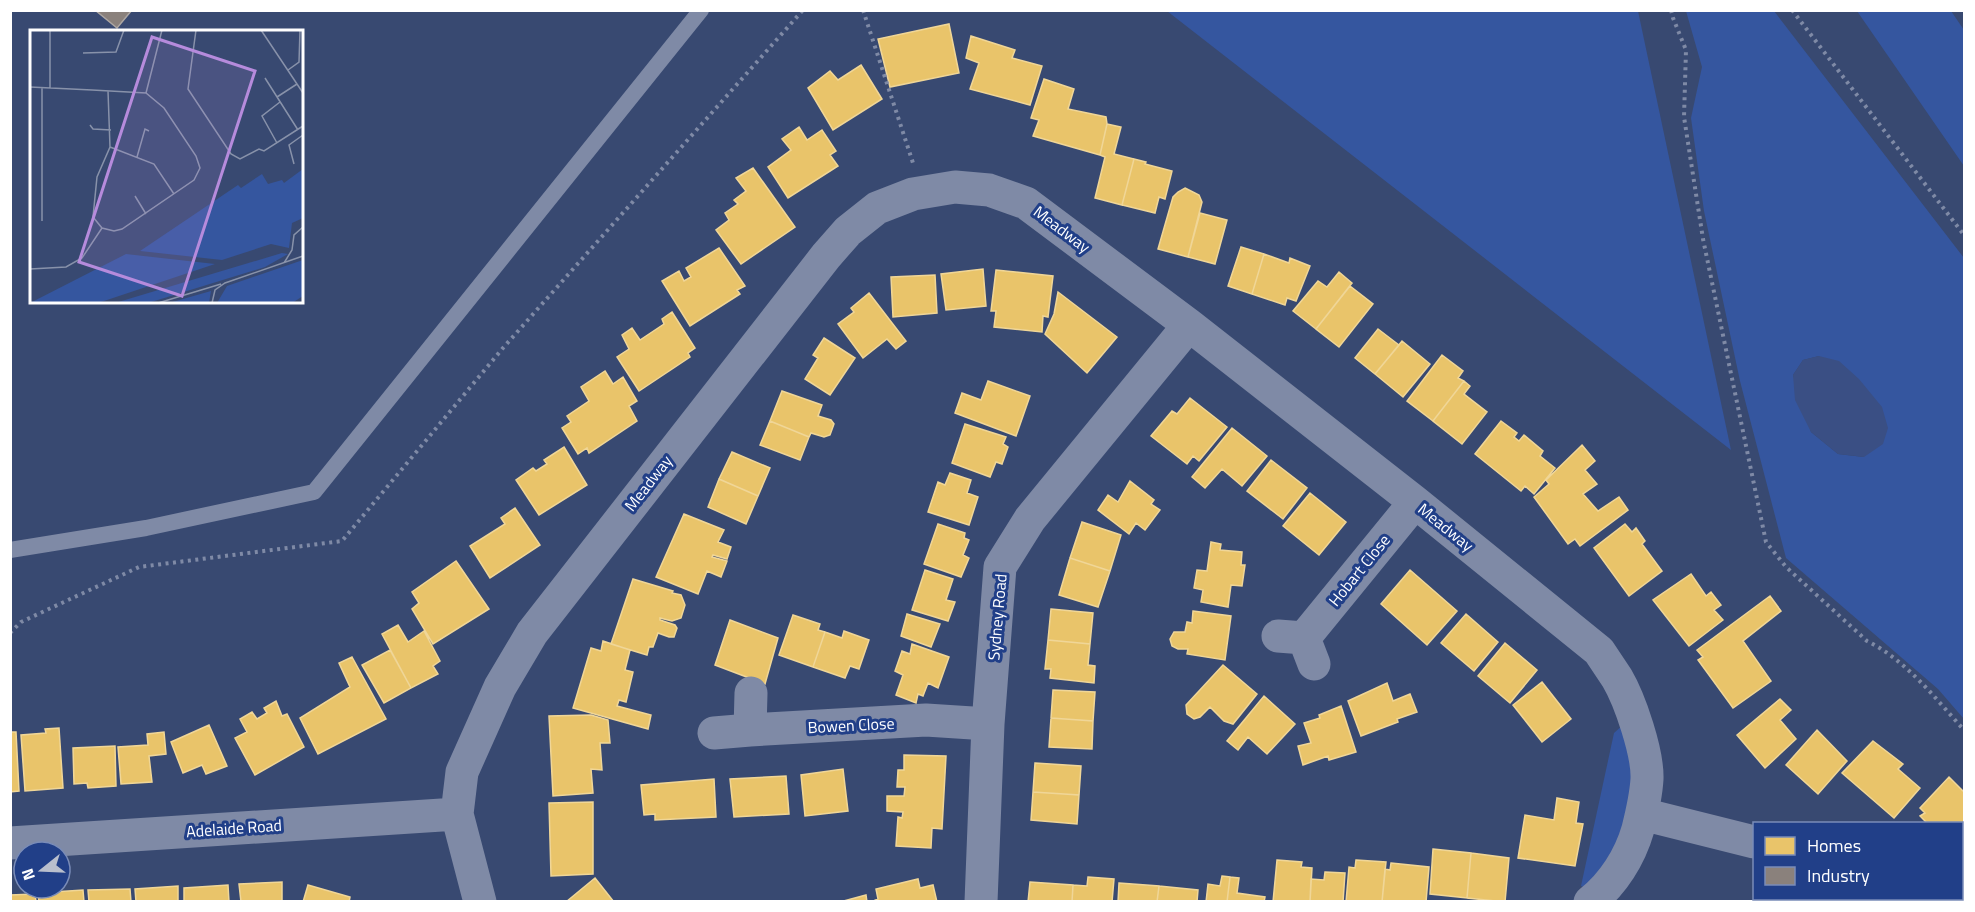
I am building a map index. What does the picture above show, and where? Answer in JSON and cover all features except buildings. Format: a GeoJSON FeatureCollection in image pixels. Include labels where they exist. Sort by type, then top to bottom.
{"type":"FeatureCollection","features":[{"type":"Feature","properties":{"kind":"street","name":"Meadway"},"geometry":{"type":"LineString","coordinates":[[480,902],[457,814],[462,772],[500,687],[532,633],[826,256],[848,231],[877,208],[922,192],[955,186],[989,190],[1026,203],[1189,325],[1599,651],[1618,680],[1633,716],[1643,750],[1647,777],[1642,814],[1632,847],[1617,873],[1600,894],[1590,902]]}},
{"type":"Feature","properties":{"kind":"street","name":"Sydney Road"},"geometry":{"type":"LineString","coordinates":[[981,902],[988,724],[1000,567],[1030,519],[1189,325]]}},
{"type":"Feature","properties":{"kind":"street","name":"Hobart Close"},"geometry":{"type":"LineString","coordinates":[[1298,646],[1414,502]]}},
{"type":"Feature","properties":{"kind":"street"},"geometry":{"type":"LineString","coordinates":[[750,730],[751,693]]}},
{"type":"Feature","properties":{"kind":"street","name":"Bowen Close"},"geometry":{"type":"LineString","coordinates":[[714,733],[926,720],[988,724]]}},
{"type":"Feature","properties":{"kind":"street","name":"Adelaide Road"},"geometry":{"type":"LineString","coordinates":[[10,843],[457,814]]}},
{"type":"Feature","properties":{"kind":"street"},"geometry":{"type":"LineString","coordinates":[[1642,814],[1753,842]]}},
{"type":"Feature","properties":{"kind":"lane"},"geometry":{"type":"LineString","coordinates":[[10,550],[146,528],[314,492],[700,10]]}},
{"type":"Feature","properties":{"kind":"path"},"geometry":{"type":"LineString","coordinates":[[863,10],[922,192]]}},
{"type":"Feature","properties":{"kind":"path"},"geometry":{"type":"LineString","coordinates":[[1671,10],[1686,50],[1684,117],[1703,239],[1766,542],[1786,567],[1849,625],[1867,641],[1882,648],[1908,670],[1965,730]]}},
{"type":"Feature","properties":{"kind":"path"},"geometry":{"type":"LineString","coordinates":[[1792,10],[1965,235]]}},
{"type":"Feature","properties":{"kind":"shaded area"},"geometry":{"type":"Polygon","coordinates":[[[1167,11],[1638,11],[1731,450],[1167,11]]]}},
{"type":"Feature","properties":{"kind":"shaded area"},"geometry":{"type":"Polygon","coordinates":[[[1686,11],[1774,11],[1964,258],[1964,719],[1938,689],[1786,558],[1740,381],[1704,211],[1691,118],[1702,67],[1686,11]],[[1819,356],[1803,360],[1793,375],[1811,432],[1838,454],[1864,457],[1819,356]]]}},
{"type":"Feature","properties":{"kind":"shaded area"},"geometry":{"type":"Polygon","coordinates":[[[1857,11],[1951,11],[1964,30],[1964,166],[1857,11]]]}},
{"type":"Feature","properties":{"kind":"shaded area"},"geometry":{"type":"Polygon","coordinates":[[[1819,356],[1839,361],[1859,379],[1882,407],[1888,428],[1883,444],[1864,457],[1838,454],[1811,432],[1795,400],[1793,375],[1803,360],[1819,356]]]}},
{"type":"Feature","properties":{"kind":"shaded area"},"geometry":{"type":"Polygon","coordinates":[[[1633,716],[1647,777],[1600,894],[1581,886],[1614,733],[1633,716]]]}}]}
